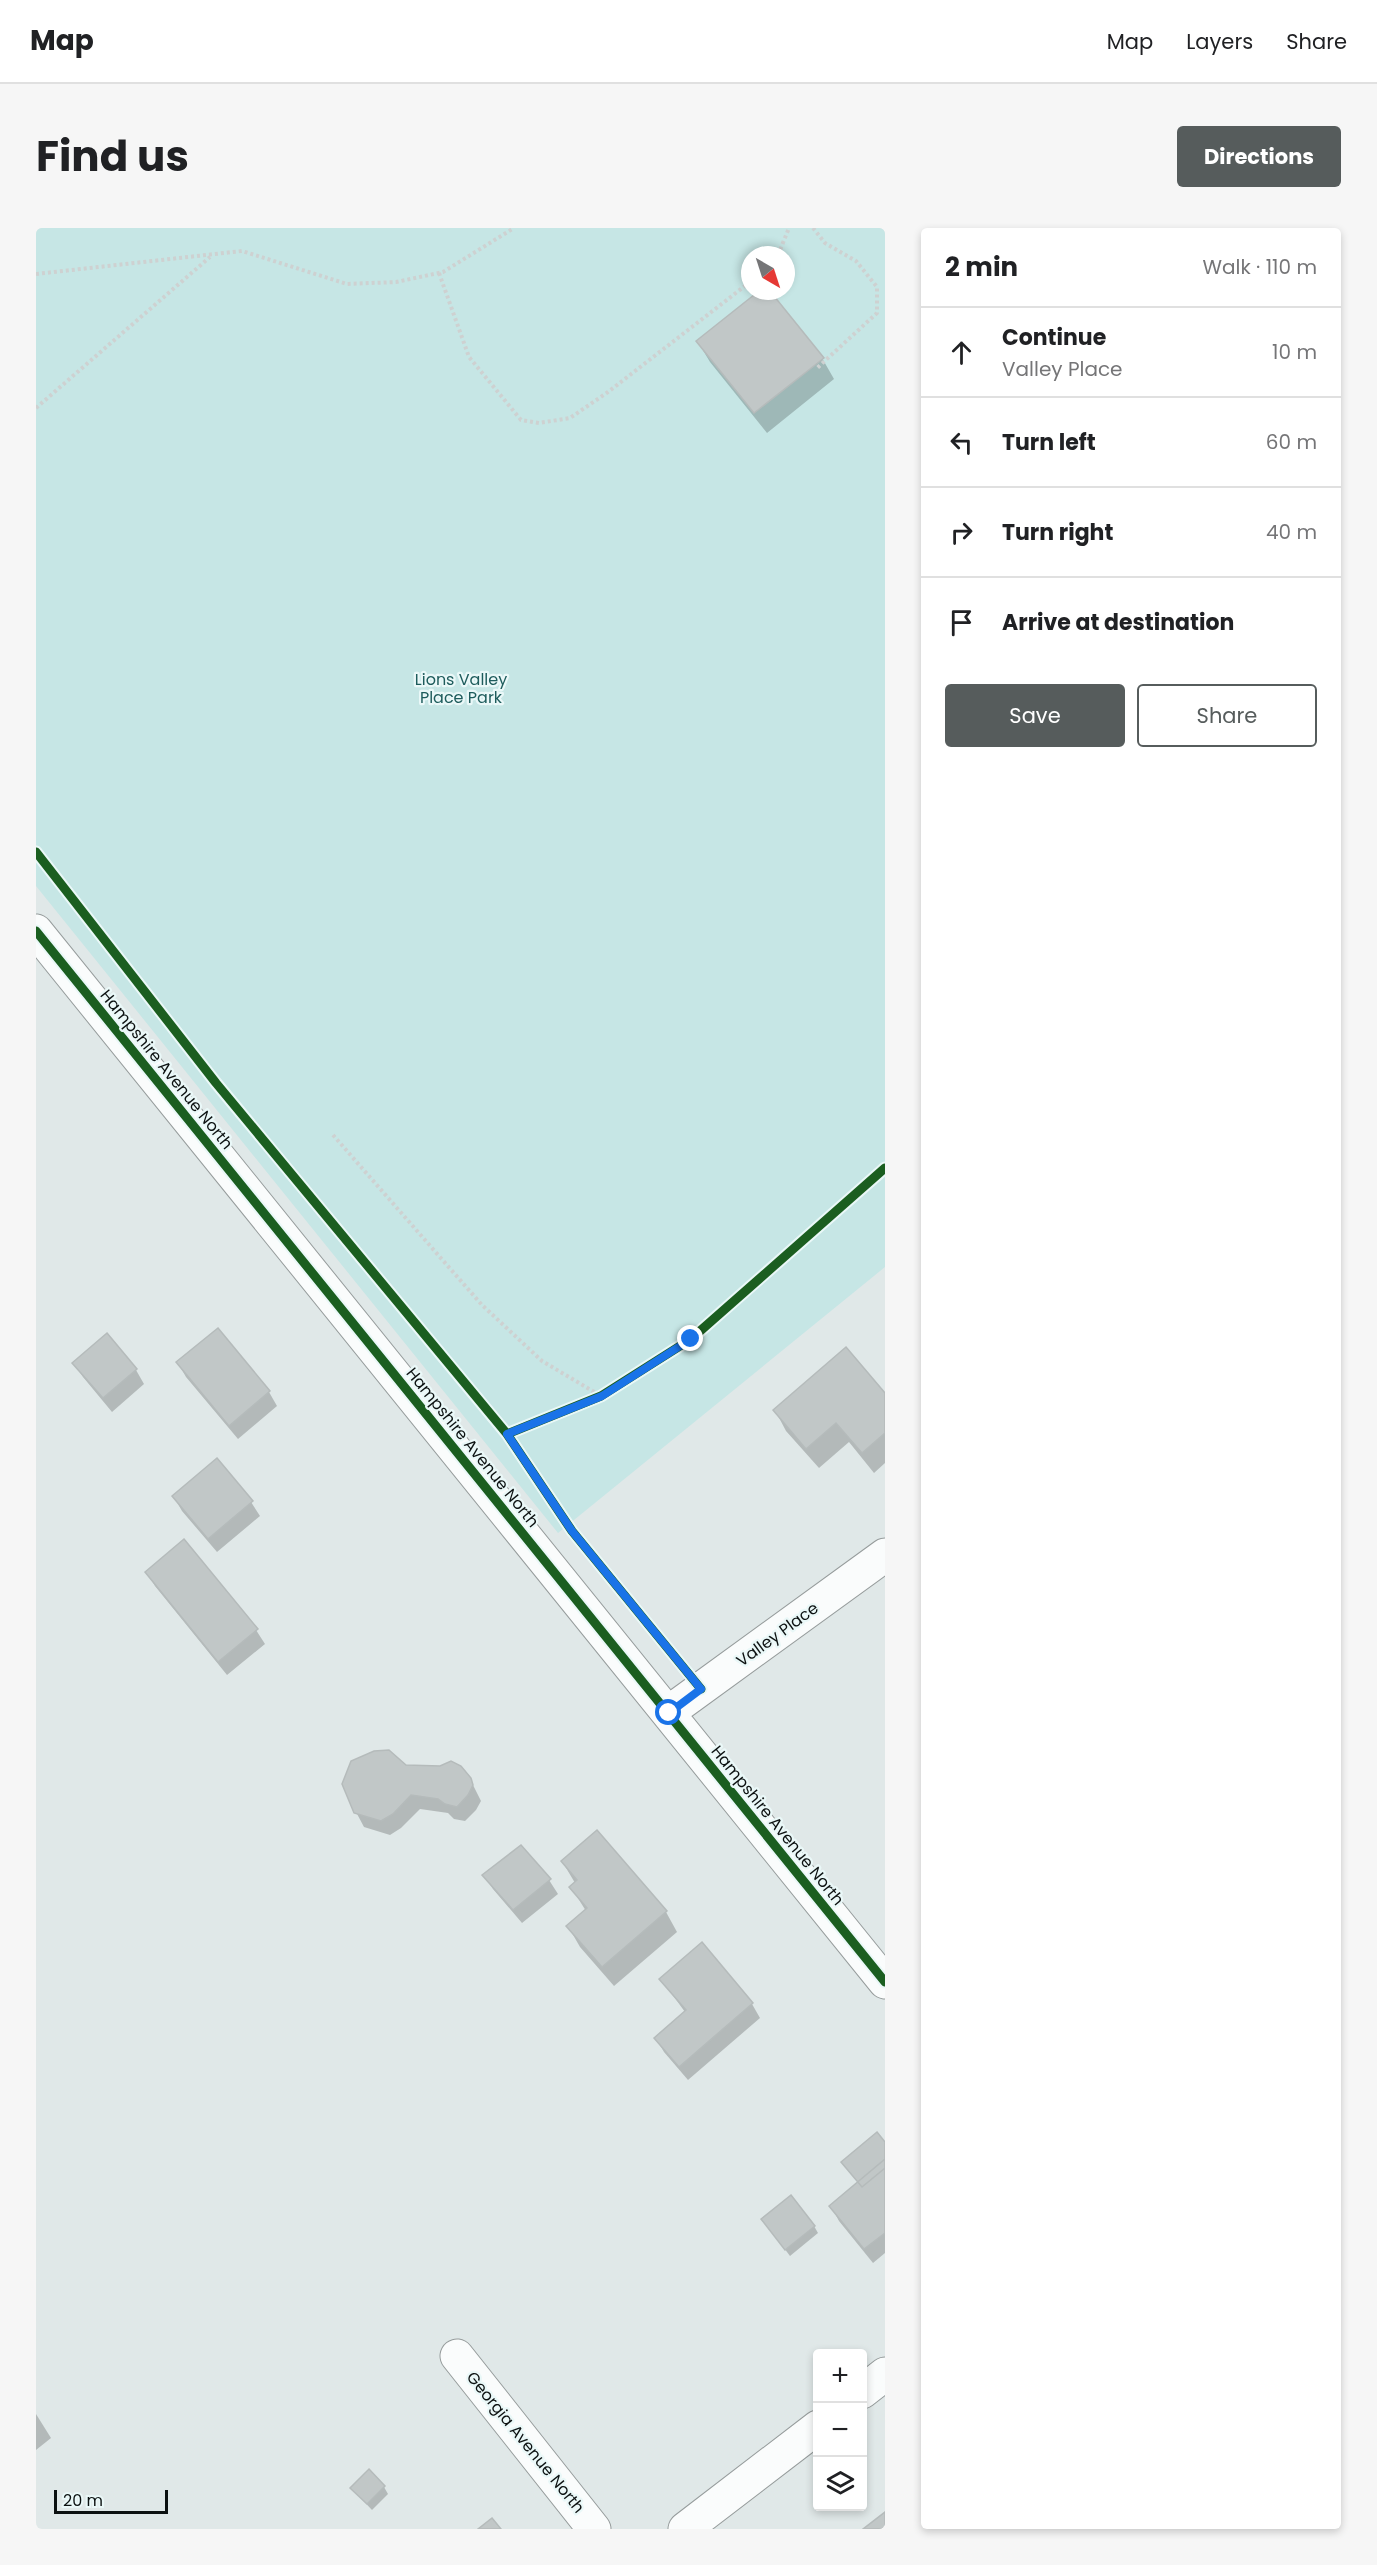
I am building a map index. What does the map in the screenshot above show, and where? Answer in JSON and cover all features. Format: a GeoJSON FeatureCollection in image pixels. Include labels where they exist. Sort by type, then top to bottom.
{"type":"FeatureCollection","features":[{"type":"Feature","properties":{"kind":"street","name":"Hampshire Avenue North"},"geometry":{"type":"LineString","coordinates":[[36,931],[885,1982]]}},
{"type":"Feature","properties":{"kind":"street","name":"Valley Place"},"geometry":{"type":"LineString","coordinates":[[669,1713],[885,1555]]}},
{"type":"Feature","properties":{"kind":"street","name":"Georgia Avenue North"},"geometry":{"type":"LineString","coordinates":[[457,2356],[594,2529]]}},
{"type":"Feature","properties":{"kind":"street"},"geometry":{"type":"LineString","coordinates":[[867,2388],[885,2374]]}},
{"type":"Feature","properties":{"kind":"street"},"geometry":{"type":"LineString","coordinates":[[685,2529],[813,2431]]}},
{"type":"Feature","properties":{"kind":"path"},"geometry":{"type":"LineString","coordinates":[[36,274],[242,251],[347,284],[396,282],[439,273],[514,228]]}},
{"type":"Feature","properties":{"kind":"path"},"geometry":{"type":"LineString","coordinates":[[782,246],[789,228]]}},
{"type":"Feature","properties":{"kind":"path"},"geometry":{"type":"LineString","coordinates":[[813,228],[825,243],[856,261],[877,287],[877,313],[816,369]]}},
{"type":"Feature","properties":{"kind":"path"},"geometry":{"type":"LineString","coordinates":[[36,408],[212,255]]}},
{"type":"Feature","properties":{"kind":"path"},"geometry":{"type":"LineString","coordinates":[[439,273],[469,357],[521,420],[539,423],[570,418],[608,392],[741,289]]}},
{"type":"Feature","properties":{"kind":"path"},"geometry":{"type":"LineString","coordinates":[[333,1134],[482,1305],[542,1361],[597,1398],[611,1390]]}},
{"type":"Feature","properties":{"kind":"green space","name":"Lions Valley Place Park"},"geometry":{"type":"Polygon","coordinates":[[[36,228],[885,228],[885,1267],[558,1533],[36,886],[36,228]]]}},
{"type":"Feature","properties":{"kind":"building"},"geometry":{"type":"Polygon","coordinates":[[[748,300],[777,300],[824,358],[754,413],[696,341],[748,300]]]}},
{"type":"Feature","properties":{"kind":"building"},"geometry":{"type":"Polygon","coordinates":[[[218,1328],[270,1391],[229,1426],[176,1362],[218,1328]]]}},
{"type":"Feature","properties":{"kind":"building"},"geometry":{"type":"Polygon","coordinates":[[[107,1333],[137,1369],[103,1398],[72,1363],[107,1333]]]}},
{"type":"Feature","properties":{"kind":"building"},"geometry":{"type":"Polygon","coordinates":[[[846,1347],[885,1393],[885,1433],[862,1453],[836,1423],[806,1449],[773,1410],[846,1347]]]}},
{"type":"Feature","properties":{"kind":"building"},"geometry":{"type":"Polygon","coordinates":[[[217,1458],[253,1501],[208,1539],[172,1496],[217,1458]]]}},
{"type":"Feature","properties":{"kind":"building"},"geometry":{"type":"Polygon","coordinates":[[[184,1539],[258,1629],[218,1662],[145,1572],[184,1539]]]}},
{"type":"Feature","properties":{"kind":"building"},"geometry":{"type":"Polygon","coordinates":[[[389,1750],[406,1765],[440,1766],[451,1761],[461,1766],[471,1778],[473,1785],[468,1795],[457,1807],[445,1804],[438,1799],[411,1795],[393,1814],[381,1821],[354,1813],[342,1784],[351,1761],[374,1751],[389,1750]]]}},
{"type":"Feature","properties":{"kind":"building"},"geometry":{"type":"Polygon","coordinates":[[[597,1830],[667,1911],[602,1967],[566,1926],[587,1908],[569,1887],[577,1880],[561,1861],[597,1830]]]}},
{"type":"Feature","properties":{"kind":"building"},"geometry":{"type":"Polygon","coordinates":[[[521,1845],[551,1879],[513,1910],[482,1875],[521,1845]]]}},
{"type":"Feature","properties":{"kind":"building"},"geometry":{"type":"Polygon","coordinates":[[[702,1942],[753,2003],[679,2067],[654,2038],[686,2010],[659,1979],[702,1942]]]}},
{"type":"Feature","properties":{"kind":"building"},"geometry":{"type":"Polygon","coordinates":[[[877,2132],[885,2142],[885,2168],[862,2187],[841,2162],[877,2132]]]}},
{"type":"Feature","properties":{"kind":"building"},"geometry":{"type":"Polygon","coordinates":[[[885,2159],[885,2233],[864,2249],[829,2206],[885,2159]]]}},
{"type":"Feature","properties":{"kind":"building"},"geometry":{"type":"Polygon","coordinates":[[[791,2195],[815,2226],[785,2250],[761,2219],[791,2195]]]}},
{"type":"Feature","properties":{"kind":"building"},"geometry":{"type":"Polygon","coordinates":[[[369,2469],[385,2486],[367,2504],[350,2488],[369,2469]]]}},
{"type":"Feature","properties":{"kind":"building"},"geometry":{"type":"Polygon","coordinates":[[[885,2512],[885,2529],[863,2529],[885,2512]]]}},
{"type":"Feature","properties":{"kind":"building"},"geometry":{"type":"Polygon","coordinates":[[[492,2518],[501,2529],[478,2529],[492,2518]]]}},
{"type":"Feature","properties":{"kind":"cycle path"},"geometry":{"type":"LineString","coordinates":[[36,852],[216,1083],[507,1434],[601,1396],[691,1339],[885,1168]]}},
{"type":"Feature","properties":{"kind":"cycle path"},"geometry":{"type":"LineString","coordinates":[[36,931],[885,1982]]}},
{"type":"Feature","properties":{"kind":"cycle path"},"geometry":{"type":"LineString","coordinates":[[507,1434],[572,1531],[701,1689]]}},
{"type":"Feature","properties":{"kind":"route"},"geometry":{"type":"LineString","coordinates":[[669,1713],[701,1689],[572,1531],[526,1466],[507,1434],[562,1410],[602,1396],[691,1339]]}}]}
